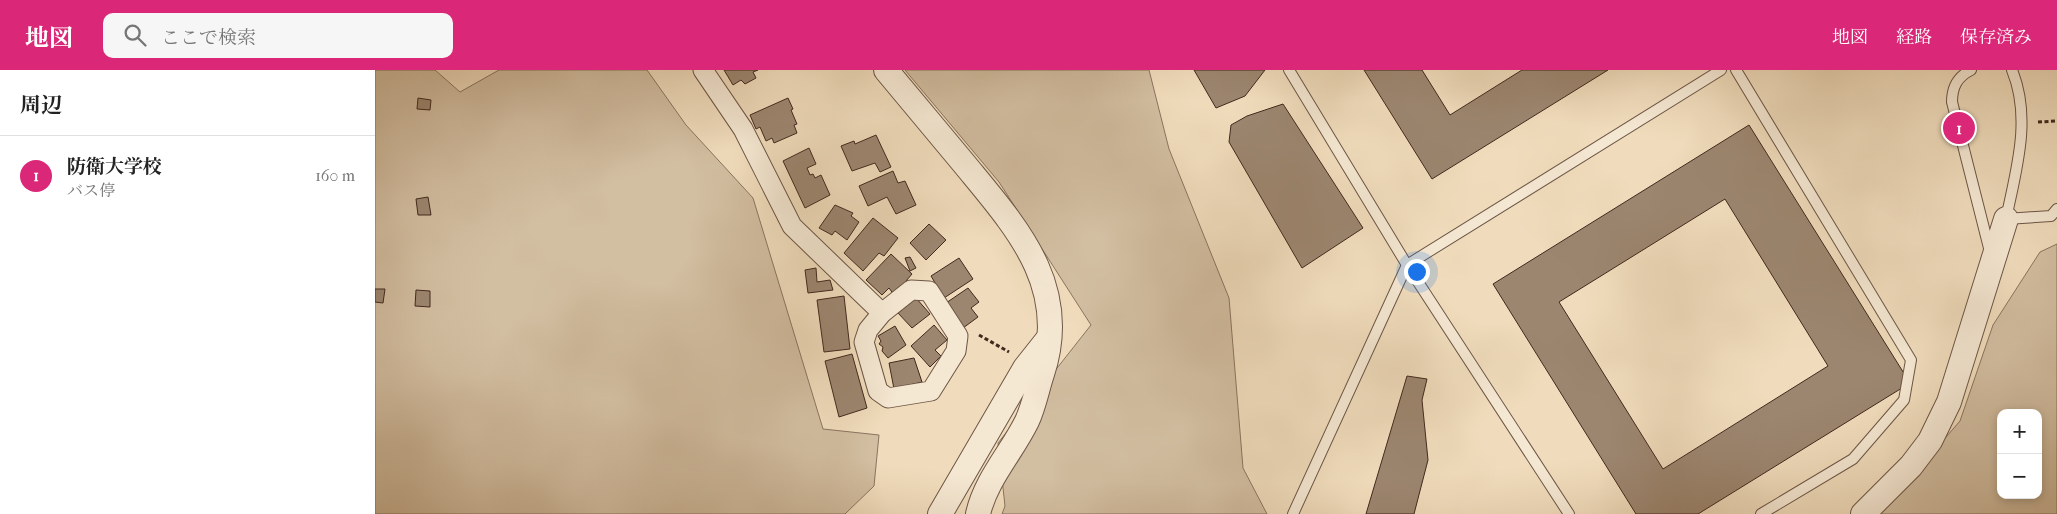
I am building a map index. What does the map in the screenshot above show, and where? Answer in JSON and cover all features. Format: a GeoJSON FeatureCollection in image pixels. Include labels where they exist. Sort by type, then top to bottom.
{"type":"FeatureCollection","features":[{"type":"Feature","properties":{"kind":"street"},"geometry":{"type":"LineString","coordinates":[[703,70],[743,130],[792,226],[882,313]]}},
{"type":"Feature","properties":{"kind":"street"},"geometry":{"type":"LineString","coordinates":[[886,70],[1001,209],[1024,241],[1039,267],[1048,296],[1051,320],[1044,371],[1027,420],[994,475],[978,514]]}},
{"type":"Feature","properties":{"kind":"street"},"geometry":{"type":"LineString","coordinates":[[1863,514],[1911,466],[1930,440],[1949,402],[2007,219]]}},
{"type":"Feature","properties":{"kind":"street"},"geometry":{"type":"LineString","coordinates":[[911,290],[929,292],[958,336],[956,350],[931,390],[888,398],[878,391],[865,342],[868,330],[882,313],[911,290]]}},
{"type":"Feature","properties":{"kind":"street"},"geometry":{"type":"LineString","coordinates":[[940,514],[1025,368],[1050,337]]}},
{"type":"Feature","properties":{"kind":"lane"},"geometry":{"type":"LineString","coordinates":[[1289,70],[1407,265],[1569,514]]}},
{"type":"Feature","properties":{"kind":"lane"},"geometry":{"type":"LineString","coordinates":[[1293,514],[1407,265],[1721,70]]}},
{"type":"Feature","properties":{"kind":"lane"},"geometry":{"type":"LineString","coordinates":[[1736,70],[1911,360],[1904,400],[1853,459],[1761,514]]}},
{"type":"Feature","properties":{"kind":"lane"},"geometry":{"type":"LineString","coordinates":[[1971,70],[1962,75],[1955,84],[1952,102],[1993,265]]}},
{"type":"Feature","properties":{"kind":"lane"},"geometry":{"type":"LineString","coordinates":[[2012,70],[2023,105],[2017,173],[2007,219],[2051,216],[2057,209]]}},
{"type":"Feature","properties":{"kind":"path"},"geometry":{"type":"LineString","coordinates":[[972,331],[1012,354]]}},
{"type":"Feature","properties":{"kind":"shaded area"},"geometry":{"type":"Polygon","coordinates":[[[375,70],[435,70],[460,92],[499,70],[647,70],[686,125],[753,198],[823,429],[879,435],[874,486],[845,514],[375,514],[375,70]]]}},
{"type":"Feature","properties":{"kind":"shaded area"},"geometry":{"type":"Polygon","coordinates":[[[905,70],[1149,70],[1169,149],[1229,298],[1243,468],[1267,514],[1002,514],[1005,506],[998,443],[1091,325],[999,182],[905,70]]]}},
{"type":"Feature","properties":{"kind":"shaded area"},"geometry":{"type":"Polygon","coordinates":[[[2057,244],[2057,514],[1879,514],[1960,421],[1993,325],[2040,252],[2057,244]]]}},
{"type":"Feature","properties":{"kind":"building"},"geometry":{"type":"Polygon","coordinates":[[[724,70],[758,70],[753,72],[756,78],[745,84],[741,80],[733,85],[724,70]]]}},
{"type":"Feature","properties":{"kind":"building"},"geometry":{"type":"Polygon","coordinates":[[[1194,70],[1265,70],[1245,96],[1216,108],[1194,70]]]}},
{"type":"Feature","properties":{"kind":"building"},"geometry":{"type":"Polygon","coordinates":[[[1364,70],[1422,70],[1450,115],[1522,70],[1608,70],[1432,179],[1364,70]]]}},
{"type":"Feature","properties":{"kind":"building"},"geometry":{"type":"Polygon","coordinates":[[[418,98],[431,100],[430,110],[417,109],[418,98]]]}},
{"type":"Feature","properties":{"kind":"building"},"geometry":{"type":"Polygon","coordinates":[[[788,98],[797,124],[794,125],[797,133],[774,143],[772,138],[766,141],[760,127],[756,129],[750,115],[788,98]]]}},
{"type":"Feature","properties":{"kind":"building"},"geometry":{"type":"Polygon","coordinates":[[[1283,104],[1363,228],[1302,268],[1229,142],[1231,125],[1247,116],[1283,104]]]}},
{"type":"Feature","properties":{"kind":"building"},"geometry":{"type":"Polygon","coordinates":[[[1749,125],[1910,383],[1698,514],[1636,514],[1493,284],[1749,125]],[[1725,199],[1559,302],[1663,469],[1828,366],[1725,199]]]}},
{"type":"Feature","properties":{"kind":"building"},"geometry":{"type":"Polygon","coordinates":[[[876,135],[891,167],[880,172],[875,163],[852,171],[841,146],[854,141],[855,144],[876,135]]]}},
{"type":"Feature","properties":{"kind":"building"},"geometry":{"type":"Polygon","coordinates":[[[809,148],[816,164],[807,168],[810,175],[813,174],[815,178],[821,175],[830,195],[805,208],[783,161],[809,148]]]}},
{"type":"Feature","properties":{"kind":"building"},"geometry":{"type":"Polygon","coordinates":[[[893,171],[898,183],[905,181],[916,205],[896,214],[887,197],[868,206],[859,186],[893,171]]]}},
{"type":"Feature","properties":{"kind":"building"},"geometry":{"type":"Polygon","coordinates":[[[428,197],[431,215],[418,215],[416,199],[428,197]]]}},
{"type":"Feature","properties":{"kind":"building"},"geometry":{"type":"Polygon","coordinates":[[[835,205],[853,213],[851,216],[859,222],[847,240],[835,231],[832,235],[819,228],[835,205]]]}},
{"type":"Feature","properties":{"kind":"building"},"geometry":{"type":"Polygon","coordinates":[[[873,218],[898,238],[884,256],[879,253],[863,271],[844,253],[873,218]]]}},
{"type":"Feature","properties":{"kind":"building"},"geometry":{"type":"Polygon","coordinates":[[[929,224],[946,240],[926,260],[910,243],[929,224]]]}},
{"type":"Feature","properties":{"kind":"building"},"geometry":{"type":"Polygon","coordinates":[[[891,254],[912,274],[894,295],[889,288],[882,295],[866,280],[891,254]]]}},
{"type":"Feature","properties":{"kind":"building"},"geometry":{"type":"Polygon","coordinates":[[[910,257],[916,268],[910,271],[905,258],[910,257]]]}},
{"type":"Feature","properties":{"kind":"building"},"geometry":{"type":"Polygon","coordinates":[[[959,258],[973,279],[944,298],[931,276],[959,258]]]}},
{"type":"Feature","properties":{"kind":"building"},"geometry":{"type":"Polygon","coordinates":[[[816,268],[817,282],[830,280],[833,290],[808,293],[805,270],[816,268]]]}},
{"type":"Feature","properties":{"kind":"building"},"geometry":{"type":"Polygon","coordinates":[[[968,288],[979,302],[971,308],[978,317],[963,328],[946,303],[968,288]]]}},
{"type":"Feature","properties":{"kind":"building"},"geometry":{"type":"Polygon","coordinates":[[[375,289],[385,289],[383,303],[375,302],[375,289]]]}},
{"type":"Feature","properties":{"kind":"building"},"geometry":{"type":"Polygon","coordinates":[[[416,290],[430,291],[430,307],[415,306],[416,290]]]}},
{"type":"Feature","properties":{"kind":"building"},"geometry":{"type":"Polygon","coordinates":[[[844,296],[850,349],[824,352],[817,300],[844,296]]]}},
{"type":"Feature","properties":{"kind":"building"},"geometry":{"type":"Polygon","coordinates":[[[916,298],[930,314],[912,328],[898,313],[916,298]]]}},
{"type":"Feature","properties":{"kind":"building"},"geometry":{"type":"Polygon","coordinates":[[[934,325],[947,340],[935,350],[941,356],[930,367],[911,346],[934,325]]]}},
{"type":"Feature","properties":{"kind":"building"},"geometry":{"type":"Polygon","coordinates":[[[895,326],[906,345],[888,358],[882,351],[883,347],[879,344],[881,341],[878,336],[895,326]]]}},
{"type":"Feature","properties":{"kind":"building"},"geometry":{"type":"Polygon","coordinates":[[[852,354],[867,408],[839,417],[825,361],[852,354]]]}},
{"type":"Feature","properties":{"kind":"building"},"geometry":{"type":"Polygon","coordinates":[[[914,358],[922,382],[894,389],[889,363],[914,358]]]}},
{"type":"Feature","properties":{"kind":"building"},"geometry":{"type":"Polygon","coordinates":[[[1407,376],[1427,379],[1422,400],[1428,460],[1414,514],[1366,514],[1407,376]]]}},
{"type":"Feature","properties":{"kind":"place","name":"防衛大学校"},"geometry":{"type":"Point","coordinates":[1959,128]}}]}
